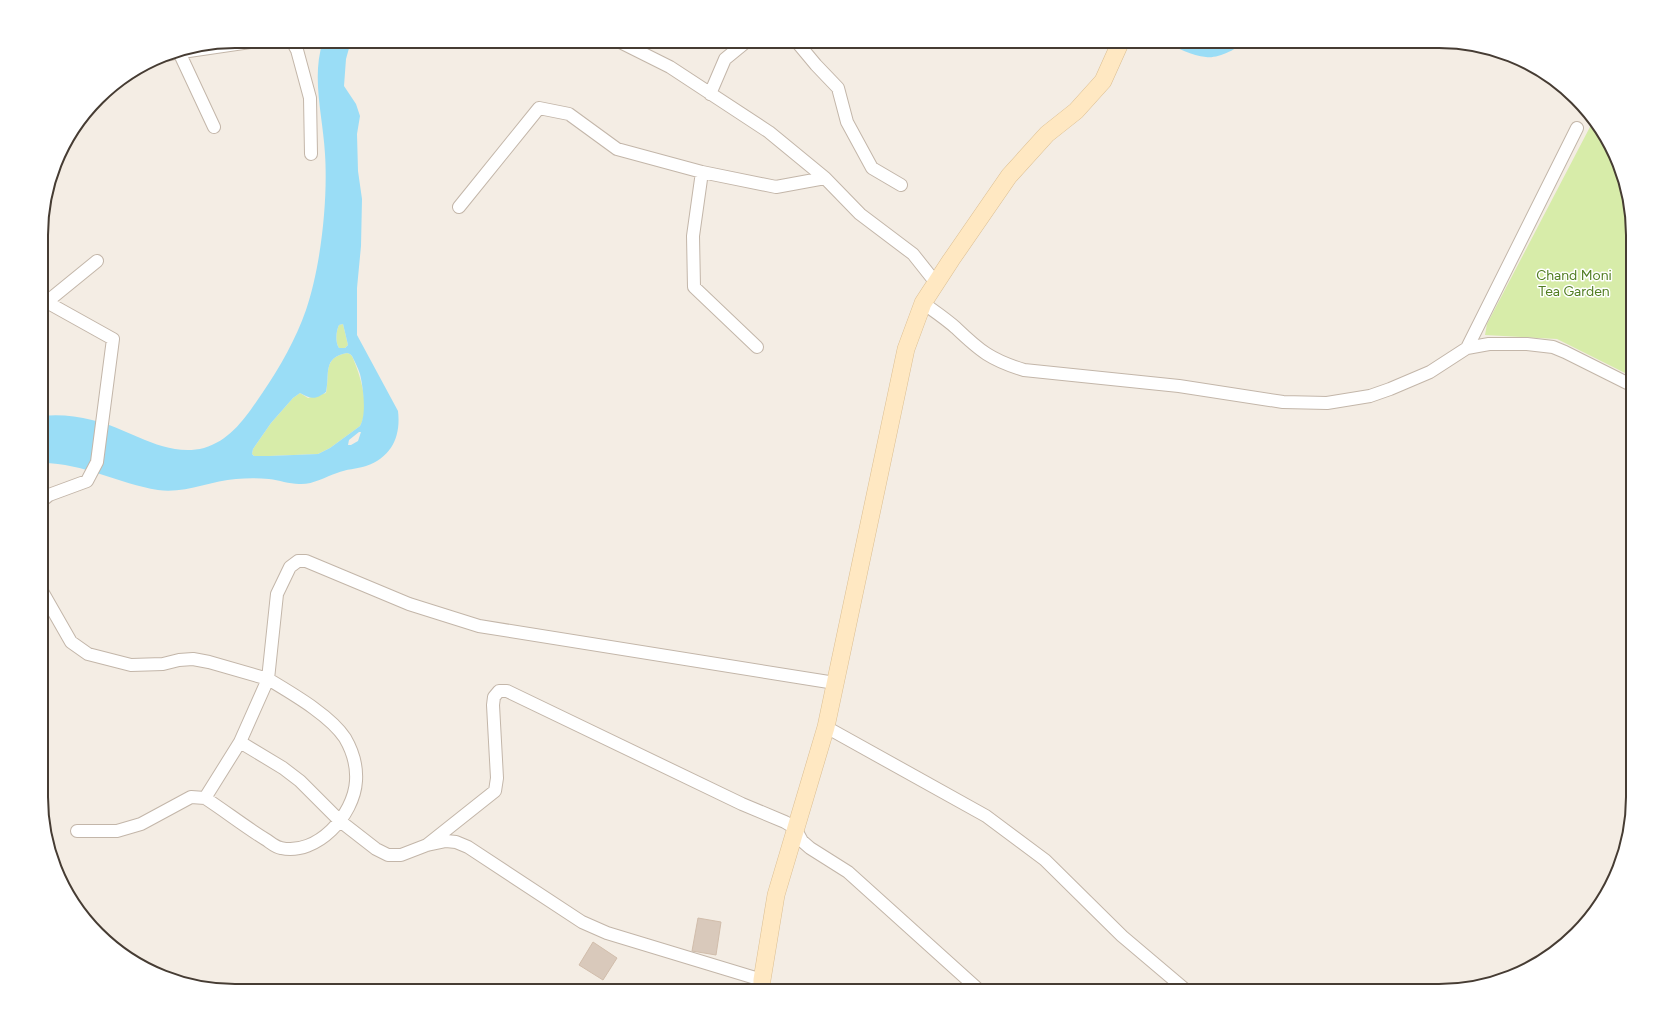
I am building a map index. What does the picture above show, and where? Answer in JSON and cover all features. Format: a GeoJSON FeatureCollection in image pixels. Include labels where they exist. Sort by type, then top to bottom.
{"type":"FeatureCollection","features":[{"type":"Feature","properties":{"kind":"street"},"geometry":{"type":"LineString","coordinates":[[296,48],[310,98],[311,154]]}},
{"type":"Feature","properties":{"kind":"street"},"geometry":{"type":"LineString","coordinates":[[632,48],[670,67],[769,132],[824,178],[860,214],[913,254],[936,283]]}},
{"type":"Feature","properties":{"kind":"street"},"geometry":{"type":"LineString","coordinates":[[710,94],[725,59],[738,48]]}},
{"type":"Feature","properties":{"kind":"street"},"geometry":{"type":"LineString","coordinates":[[802,48],[838,88],[847,122],[872,168],[901,185]]}},
{"type":"Feature","properties":{"kind":"street"},"geometry":{"type":"LineString","coordinates":[[762,984],[776,894],[826,727],[834,683],[906,349],[923,303],[1009,176],[1047,134],[1076,111],[1104,81],[1118,48]]}},
{"type":"Feature","properties":{"kind":"street"},"geometry":{"type":"LineString","coordinates":[[182,56],[214,127]]}},
{"type":"Feature","properties":{"kind":"street"},"geometry":{"type":"LineString","coordinates":[[459,207],[539,108],[569,114],[617,149],[702,172],[776,186],[824,178]]}},
{"type":"Feature","properties":{"kind":"street"},"geometry":{"type":"LineString","coordinates":[[1467,348],[1577,128]]}},
{"type":"Feature","properties":{"kind":"street"},"geometry":{"type":"LineString","coordinates":[[702,172],[693,236],[694,287],[757,347]]}},
{"type":"Feature","properties":{"kind":"street"},"geometry":{"type":"LineString","coordinates":[[48,299],[97,261]]}},
{"type":"Feature","properties":{"kind":"street"},"geometry":{"type":"LineString","coordinates":[[923,303],[955,327],[977,348],[1000,362],[1024,370],[1179,386],[1283,402],[1327,403],[1370,396],[1430,372],[1467,348],[1489,344],[1527,344],[1553,348],[1577,357],[1626,382]]}},
{"type":"Feature","properties":{"kind":"street"},"geometry":{"type":"LineString","coordinates":[[48,304],[114,339],[97,462],[87,481],[48,496]]}},
{"type":"Feature","properties":{"kind":"street"},"geometry":{"type":"LineString","coordinates":[[205,798],[240,742],[268,679],[278,594],[290,567],[298,561],[306,561],[409,604],[479,626],[834,683]]}},
{"type":"Feature","properties":{"kind":"street"},"geometry":{"type":"LineString","coordinates":[[48,602],[71,642],[88,654],[131,665],[163,664],[179,660],[193,659],[209,662],[268,679],[323,715],[344,737],[354,758],[356,781],[352,799],[340,821],[328,833],[315,842],[301,848],[279,848],[205,798],[192,797],[141,824],[117,831],[77,831]]}},
{"type":"Feature","properties":{"kind":"street"},"geometry":{"type":"LineString","coordinates":[[427,845],[495,791],[497,778],[493,705],[494,697],[499,691],[507,691],[795,828],[802,841],[810,848],[848,872],[972,984]]}},
{"type":"Feature","properties":{"kind":"street"},"geometry":{"type":"LineString","coordinates":[[826,727],[986,816],[1045,860],[1122,936],[1179,984]]}},
{"type":"Feature","properties":{"kind":"street"},"geometry":{"type":"LineString","coordinates":[[240,742],[283,768],[300,781],[340,821],[376,849],[388,855],[401,855],[427,845],[446,841],[456,842],[468,848],[582,922],[607,933],[759,984]]}},
{"type":"Feature","properties":{"kind":"green space","name":"Chand Moni Tea Garden"},"geometry":{"type":"Polygon","coordinates":[[[1590,126],[1607,152],[1612,164],[1620,187],[1626,223],[1626,374],[1557,339],[1485,335],[1487,324],[1590,126]]]}},
{"type":"Feature","properties":{"kind":"green space"},"geometry":{"type":"Polygon","coordinates":[[[343,324],[348,345],[345,348],[339,348],[336,340],[337,330],[339,325],[343,324]]]}},
{"type":"Feature","properties":{"kind":"green space"},"geometry":{"type":"Polygon","coordinates":[[[347,353],[352,356],[363,391],[365,410],[360,426],[330,448],[318,454],[254,456],[252,454],[253,449],[271,423],[293,398],[300,393],[308,398],[326,393],[330,363],[339,355],[347,353]]]}},
{"type":"Feature","properties":{"kind":"water"},"geometry":{"type":"Polygon","coordinates":[[[322,48],[349,48],[346,59],[344,86],[356,104],[360,116],[357,134],[358,171],[362,199],[361,246],[357,288],[357,335],[398,411],[398,429],[393,444],[382,457],[375,462],[304,484],[295,484],[269,479],[244,478],[226,480],[187,489],[168,491],[144,487],[72,466],[48,463],[48,416],[80,417],[106,424],[161,446],[189,450],[204,448],[214,444],[231,433],[263,392],[287,352],[302,321],[316,274],[322,233],[326,172],[318,69],[322,48]],[[343,324],[339,325],[336,340],[339,348],[345,348],[348,345],[343,324]],[[347,353],[339,355],[330,363],[326,392],[313,398],[300,393],[293,398],[271,423],[253,449],[252,454],[254,456],[318,454],[330,448],[360,426],[364,408],[360,374],[352,356],[347,353]],[[361,432],[349,440],[348,445],[358,441],[361,432]]]}},
{"type":"Feature","properties":{"kind":"water"},"geometry":{"type":"Polygon","coordinates":[[[1178,48],[1236,48],[1227,53],[1211,57],[1201,56],[1178,48]]]}},
{"type":"Feature","properties":{"kind":"building"},"geometry":{"type":"Polygon","coordinates":[[[698,918],[721,922],[716,955],[692,951],[698,918]]]}},
{"type":"Feature","properties":{"kind":"building"},"geometry":{"type":"Polygon","coordinates":[[[593,942],[617,958],[603,980],[579,965],[593,942]]]}}]}
